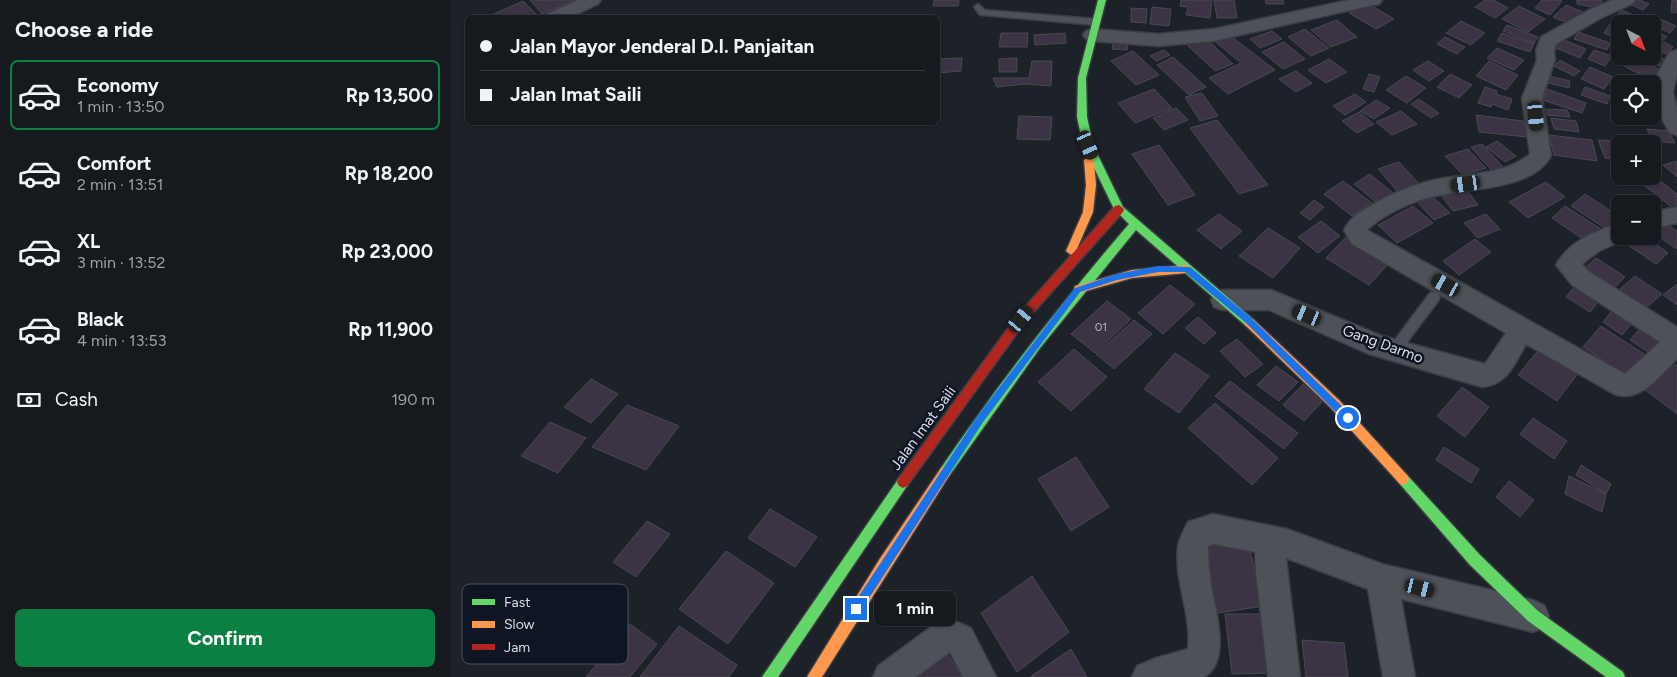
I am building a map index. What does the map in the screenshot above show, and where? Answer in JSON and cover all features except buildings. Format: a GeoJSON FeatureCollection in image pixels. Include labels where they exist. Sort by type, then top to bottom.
{"type":"FeatureCollection","features":[{"type":"Feature","properties":{"kind":"main road"},"geometry":{"type":"LineString","coordinates":[[1064,269],[1088,212],[1091,185],[1088,145],[1082,117],[1082,78],[1102,0]]}},
{"type":"Feature","properties":{"kind":"main road"},"geometry":{"type":"LineString","coordinates":[[1088,145],[1107,189],[1119,209],[1247,320],[1335,404],[1475,560],[1533,616],[1618,677]]}},
{"type":"Feature","properties":{"kind":"main road","name":"Jalan Imat Saili"},"geometry":{"type":"LineString","coordinates":[[769,677],[882,510],[1021,319],[1119,209]]}},
{"type":"Feature","properties":{"kind":"main road"},"geometry":{"type":"LineString","coordinates":[[814,677],[879,573],[980,420],[1078,290],[1136,223]]}},
{"type":"Feature","properties":{"kind":"main road"},"geometry":{"type":"LineString","coordinates":[[1078,290],[1117,277],[1158,269],[1187,269]]}},
{"type":"Feature","properties":{"kind":"street"},"geometry":{"type":"LineString","coordinates":[[560,15],[592,0]]}},
{"type":"Feature","properties":{"kind":"street"},"geometry":{"type":"LineString","coordinates":[[1094,29],[1158,40],[1214,34],[1373,0]]}},
{"type":"Feature","properties":{"kind":"street"},"geometry":{"type":"LineString","coordinates":[[1611,236],[1584,250],[1572,259],[1568,265],[1580,278],[1677,341],[1634,384],[1623,386],[1360,238],[1355,230],[1366,218],[1412,195],[1440,187],[1508,175],[1532,166],[1541,156],[1532,98],[1546,60],[1545,51],[1548,41],[1595,14],[1626,0]]}},
{"type":"Feature","properties":{"kind":"street"},"geometry":{"type":"LineString","coordinates":[[1677,56],[1661,87],[1664,103],[1677,128]]}},
{"type":"Feature","properties":{"kind":"street"},"geometry":{"type":"LineString","coordinates":[[1661,219],[1677,215]]}},
{"type":"Feature","properties":{"kind":"street","name":"Gang Darmo"},"geometry":{"type":"LineString","coordinates":[[1223,300],[1271,300],[1378,346],[1395,349],[1464,372],[1482,376],[1491,375],[1498,368],[1522,329]]}},
{"type":"Feature","properties":{"kind":"street"},"geometry":{"type":"LineString","coordinates":[[1148,677],[1196,665],[1202,658],[1205,636],[1193,571],[1192,548],[1193,540],[1198,532],[1212,529],[1287,544],[1382,579],[1533,616]]}},
{"type":"Feature","properties":{"kind":"street"},"geometry":{"type":"LineString","coordinates":[[1270,540],[1271,572],[1284,677]]}},
{"type":"Feature","properties":{"kind":"street"},"geometry":{"type":"LineString","coordinates":[[1382,579],[1399,677]]}},
{"type":"Feature","properties":{"kind":"street"},"geometry":{"type":"LineString","coordinates":[[889,677],[942,638],[952,636],[960,639],[980,677]]}},
{"type":"Feature","properties":{"kind":"lane"},"geometry":{"type":"LineString","coordinates":[[978,7],[982,12],[1094,29]]}},
{"type":"Feature","properties":{"kind":"lane"},"geometry":{"type":"LineString","coordinates":[[1395,349],[1434,297]]}},
{"type":"Feature","properties":{"kind":"traffic: fast"},"geometry":{"type":"LineString","coordinates":[[1102,0],[1082,78],[1082,117],[1088,145],[1119,209],[1250,323]]}},
{"type":"Feature","properties":{"kind":"traffic: fast"},"geometry":{"type":"LineString","coordinates":[[945,472],[1036,344],[1136,223]]}},
{"type":"Feature","properties":{"kind":"traffic: fast"},"geometry":{"type":"LineString","coordinates":[[1403,479],[1475,560],[1533,616],[1618,677]]}},
{"type":"Feature","properties":{"kind":"traffic: fast"},"geometry":{"type":"LineString","coordinates":[[769,677],[903,482]]}},
{"type":"Feature","properties":{"kind":"traffic: slow"},"geometry":{"type":"LineString","coordinates":[[1071,251],[1088,212],[1091,185],[1089,160]]}},
{"type":"Feature","properties":{"kind":"traffic: slow"},"geometry":{"type":"LineString","coordinates":[[1079,289],[1132,274],[1187,269]]}},
{"type":"Feature","properties":{"kind":"traffic: slow"},"geometry":{"type":"LineString","coordinates":[[1250,323],[1335,404],[1403,479]]}},
{"type":"Feature","properties":{"kind":"traffic: slow"},"geometry":{"type":"LineString","coordinates":[[814,677],[945,472]]}},
{"type":"Feature","properties":{"kind":"traffic: jam"},"geometry":{"type":"LineString","coordinates":[[903,482],[1021,319],[1119,209]]}},
{"type":"Feature","properties":{"kind":"route"},"geometry":{"type":"LineString","coordinates":[[856,609],[980,420],[1078,290],[1117,277],[1158,269],[1187,269],[1247,320],[1348,418]]}}]}
